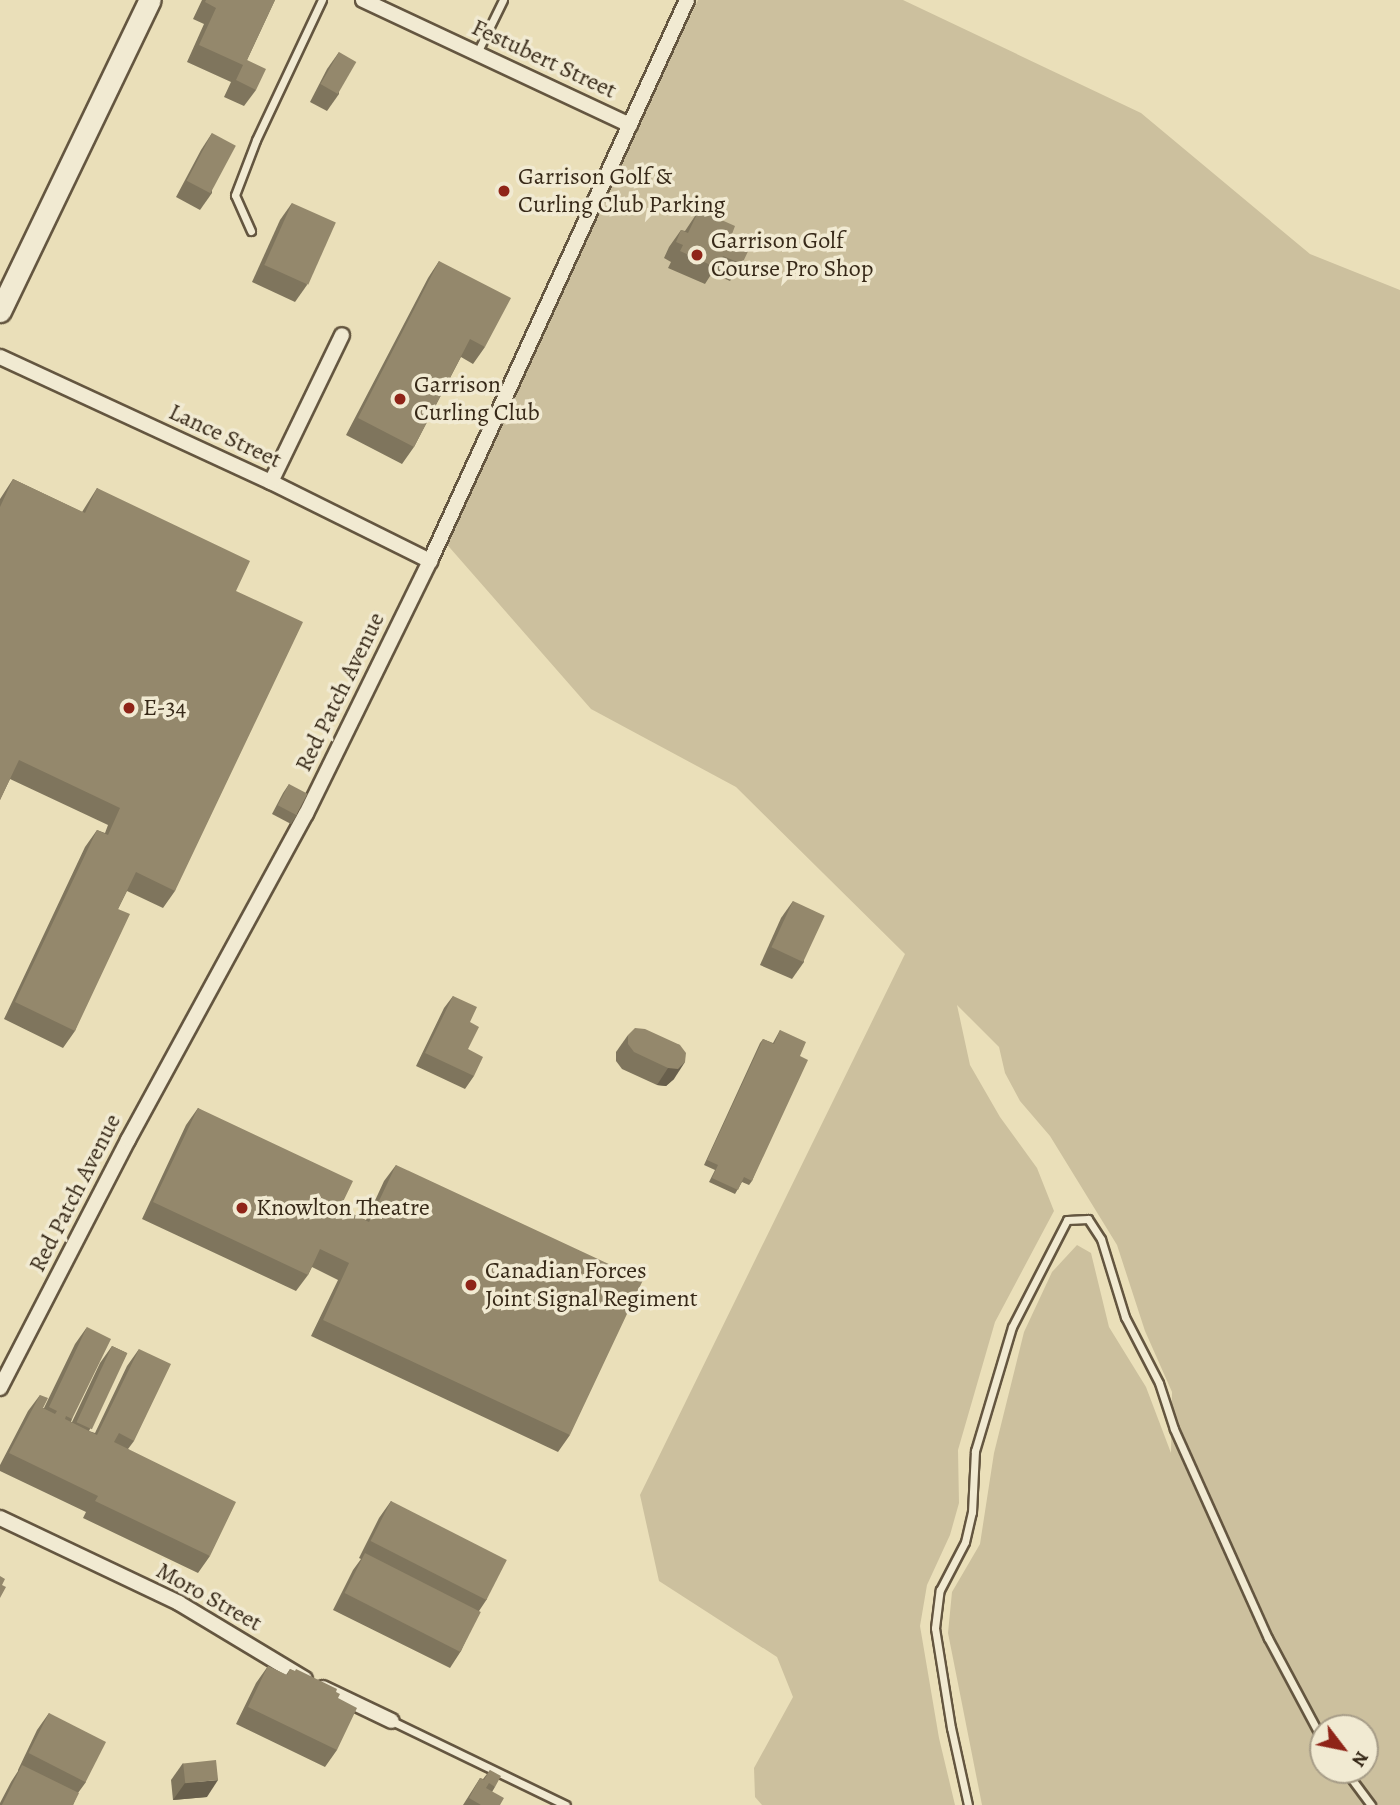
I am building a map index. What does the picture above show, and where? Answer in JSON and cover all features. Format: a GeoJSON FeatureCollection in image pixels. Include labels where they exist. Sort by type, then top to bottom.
{"type":"FeatureCollection","features":[{"type":"Feature","properties":{"kind":"street"},"geometry":{"type":"LineString","coordinates":[[0,311],[150,0]]}},
{"type":"Feature","properties":{"kind":"street","name":"Festubert Street"},"geometry":{"type":"LineString","coordinates":[[363,0],[630,125]]}},
{"type":"Feature","properties":{"kind":"street","name":"Red Patch Avenue"},"geometry":{"type":"LineString","coordinates":[[0,1388],[128,1140],[306,814],[430,561],[687,0]]}},
{"type":"Feature","properties":{"kind":"street"},"geometry":{"type":"LineString","coordinates":[[271,482],[342,335]]}},
{"type":"Feature","properties":{"kind":"street","name":"Lance Street"},"geometry":{"type":"LineString","coordinates":[[0,357],[271,482],[430,561]]}},
{"type":"Feature","properties":{"kind":"street","name":"Moro Street"},"geometry":{"type":"LineString","coordinates":[[0,1518],[179,1603],[309,1681],[392,1721]]}},
{"type":"Feature","properties":{"kind":"lane"},"geometry":{"type":"LineString","coordinates":[[250,231],[235,195],[256,140],[322,0]]}},
{"type":"Feature","properties":{"kind":"lane"},"geometry":{"type":"LineString","coordinates":[[477,53],[503,0]]}},
{"type":"Feature","properties":{"kind":"lane"},"geometry":{"type":"LineString","coordinates":[[968,1805],[951,1728],[935,1628],[940,1590],[965,1542],[972,1512],[975,1451],[1012,1327],[1066,1220],[1087,1219],[1101,1239],[1125,1317],[1159,1383],[1174,1429],[1268,1638],[1309,1715]]}},
{"type":"Feature","properties":{"kind":"lane"},"geometry":{"type":"LineString","coordinates":[[392,1721],[566,1805]]}},
{"type":"Feature","properties":{"kind":"lane"},"geometry":{"type":"LineString","coordinates":[[1355,1784],[1371,1805]]}},
{"type":"Feature","properties":{"kind":"shaded area"},"geometry":{"type":"Polygon","coordinates":[[[698,0],[903,0],[1141,113],[1310,254],[1400,290],[1400,1805],[982,1805],[948,1633],[952,1592],[980,1544],[994,1453],[1024,1332],[1052,1272],[1077,1245],[1091,1253],[1109,1327],[1146,1387],[1171,1453],[1172,1392],[1145,1331],[1117,1245],[1050,1136],[1020,1101],[1005,1073],[999,1047],[957,1005],[970,1065],[1000,1117],[1037,1168],[1054,1211],[995,1322],[958,1450],[959,1503],[950,1535],[927,1585],[920,1626],[939,1738],[955,1805],[762,1805],[755,1797],[754,1768],[793,1697],[777,1657],[659,1581],[640,1495],[905,954],[736,787],[591,709],[436,532],[698,0]]]}},
{"type":"Feature","properties":{"kind":"building"},"geometry":{"type":"Polygon","coordinates":[[[275,0],[247,60],[266,69],[256,90],[236,80],[243,65],[199,45],[216,8],[205,2],[275,0]]]}},
{"type":"Feature","properties":{"kind":"building"},"geometry":{"type":"Polygon","coordinates":[[[339,52],[356,62],[338,94],[320,84],[339,52]]]}},
{"type":"Feature","properties":{"kind":"building"},"geometry":{"type":"Polygon","coordinates":[[[212,133],[236,146],[210,193],[187,181],[212,133]]]}},
{"type":"Feature","properties":{"kind":"building"},"geometry":{"type":"Polygon","coordinates":[[[292,203],[336,223],[308,285],[264,265],[292,203]]]}},
{"type":"Feature","properties":{"kind":"building"},"geometry":{"type":"Polygon","coordinates":[[[699,210],[735,226],[732,234],[752,243],[742,264],[723,256],[717,268],[680,251],[683,245],[676,242],[681,230],[688,233],[699,210]]]}},
{"type":"Feature","properties":{"kind":"building","name":"Garrison Curling Club"},"geometry":{"type":"Polygon","coordinates":[[[439,261],[511,298],[485,347],[470,339],[414,447],[358,418],[439,261]]]}},
{"type":"Feature","properties":{"kind":"building","name":"E-34"},"geometry":{"type":"Polygon","coordinates":[[[13,479],[85,513],[97,488],[250,561],[236,591],[303,622],[175,891],[136,872],[118,909],[130,914],[75,1031],[15,1002],[97,830],[108,835],[120,808],[19,760],[0,800],[0,507],[13,479]]]}},
{"type":"Feature","properties":{"kind":"building"},"geometry":{"type":"Polygon","coordinates":[[[289,784],[308,794],[296,815],[278,805],[289,784]]]}},
{"type":"Feature","properties":{"kind":"building"},"geometry":{"type":"Polygon","coordinates":[[[793,901],[825,916],[803,962],[771,947],[793,901]]]}},
{"type":"Feature","properties":{"kind":"building"},"geometry":{"type":"Polygon","coordinates":[[[453,996],[477,1007],[470,1022],[479,1027],[468,1049],[483,1057],[474,1076],[425,1053],[453,996]]]}},
{"type":"Feature","properties":{"kind":"building"},"geometry":{"type":"Polygon","coordinates":[[[635,1028],[645,1029],[680,1045],[686,1053],[685,1062],[678,1069],[668,1068],[634,1052],[628,1044],[628,1035],[635,1028]]]}},
{"type":"Feature","properties":{"kind":"building"},"geometry":{"type":"Polygon","coordinates":[[[780,1030],[806,1042],[800,1056],[808,1060],[752,1181],[744,1177],[738,1190],[712,1178],[718,1165],[707,1160],[763,1039],[774,1044],[780,1030]]]}},
{"type":"Feature","properties":{"kind":"building","name":"Canadian Forces Joint Signal Regiment"},"geometry":{"type":"Polygon","coordinates":[[[198,1108],[353,1181],[340,1208],[369,1222],[396,1165],[643,1280],[570,1435],[323,1320],[349,1263],[320,1249],[308,1275],[153,1202],[198,1108]]]}},
{"type":"Feature","properties":{"kind":"building"},"geometry":{"type":"Polygon","coordinates":[[[87,1327],[111,1339],[72,1419],[66,1416],[65,1419],[97,1435],[139,1349],[171,1364],[134,1441],[119,1433],[114,1442],[236,1502],[210,1556],[95,1501],[98,1496],[9,1453],[40,1395],[48,1398],[43,1408],[55,1414],[57,1411],[49,1407],[87,1327]]]}},
{"type":"Feature","properties":{"kind":"building"},"geometry":{"type":"Polygon","coordinates":[[[112,1346],[127,1353],[92,1429],[77,1422],[112,1346]]]}},
{"type":"Feature","properties":{"kind":"building"},"geometry":{"type":"Polygon","coordinates":[[[391,1501],[507,1560],[486,1600],[371,1541],[391,1501]]]}},
{"type":"Feature","properties":{"kind":"building"},"geometry":{"type":"Polygon","coordinates":[[[365,1553],[481,1612],[460,1652],[345,1593],[365,1553]]]}},
{"type":"Feature","properties":{"kind":"building"},"geometry":{"type":"Polygon","coordinates":[[[0,1576],[5,1579],[2,1585],[6,1587],[0,1598],[0,1576]]]}},
{"type":"Feature","properties":{"kind":"building"},"geometry":{"type":"Polygon","coordinates":[[[268,1666],[287,1675],[290,1669],[296,1669],[337,1689],[336,1692],[340,1694],[338,1698],[357,1708],[337,1750],[248,1707],[268,1666]]]}},
{"type":"Feature","properties":{"kind":"building"},"geometry":{"type":"Polygon","coordinates":[[[49,1713],[106,1742],[86,1782],[29,1753],[49,1713]]]}},
{"type":"Feature","properties":{"kind":"building"},"geometry":{"type":"Polygon","coordinates":[[[216,1760],[218,1780],[185,1783],[183,1763],[216,1760]]]}},
{"type":"Feature","properties":{"kind":"building"},"geometry":{"type":"Polygon","coordinates":[[[22,1765],[79,1793],[73,1805],[2,1805],[22,1765]]]}},
{"type":"Feature","properties":{"kind":"building"},"geometry":{"type":"Polygon","coordinates":[[[490,1770],[501,1776],[495,1787],[489,1783],[486,1788],[504,1798],[500,1805],[481,1805],[469,1798],[480,1778],[484,1780],[490,1770]]]}},
{"type":"Feature","properties":{"kind":"place","name":"Garrison Golf & Curling Club Parking"},"geometry":{"type":"Point","coordinates":[504,191]}},
{"type":"Feature","properties":{"kind":"place","name":"Garrison Golf Course Pro Shop"},"geometry":{"type":"Point","coordinates":[697,255]}},
{"type":"Feature","properties":{"kind":"place","name":"Garrison Curling Club"},"geometry":{"type":"Point","coordinates":[400,399]}},
{"type":"Feature","properties":{"kind":"place","name":"E-34"},"geometry":{"type":"Point","coordinates":[129,708]}},
{"type":"Feature","properties":{"kind":"place","name":"Knowlton Theatre"},"geometry":{"type":"Point","coordinates":[242,1208]}},
{"type":"Feature","properties":{"kind":"place","name":"Canadian Forces Joint Signal Regiment"},"geometry":{"type":"Point","coordinates":[471,1285]}}]}
